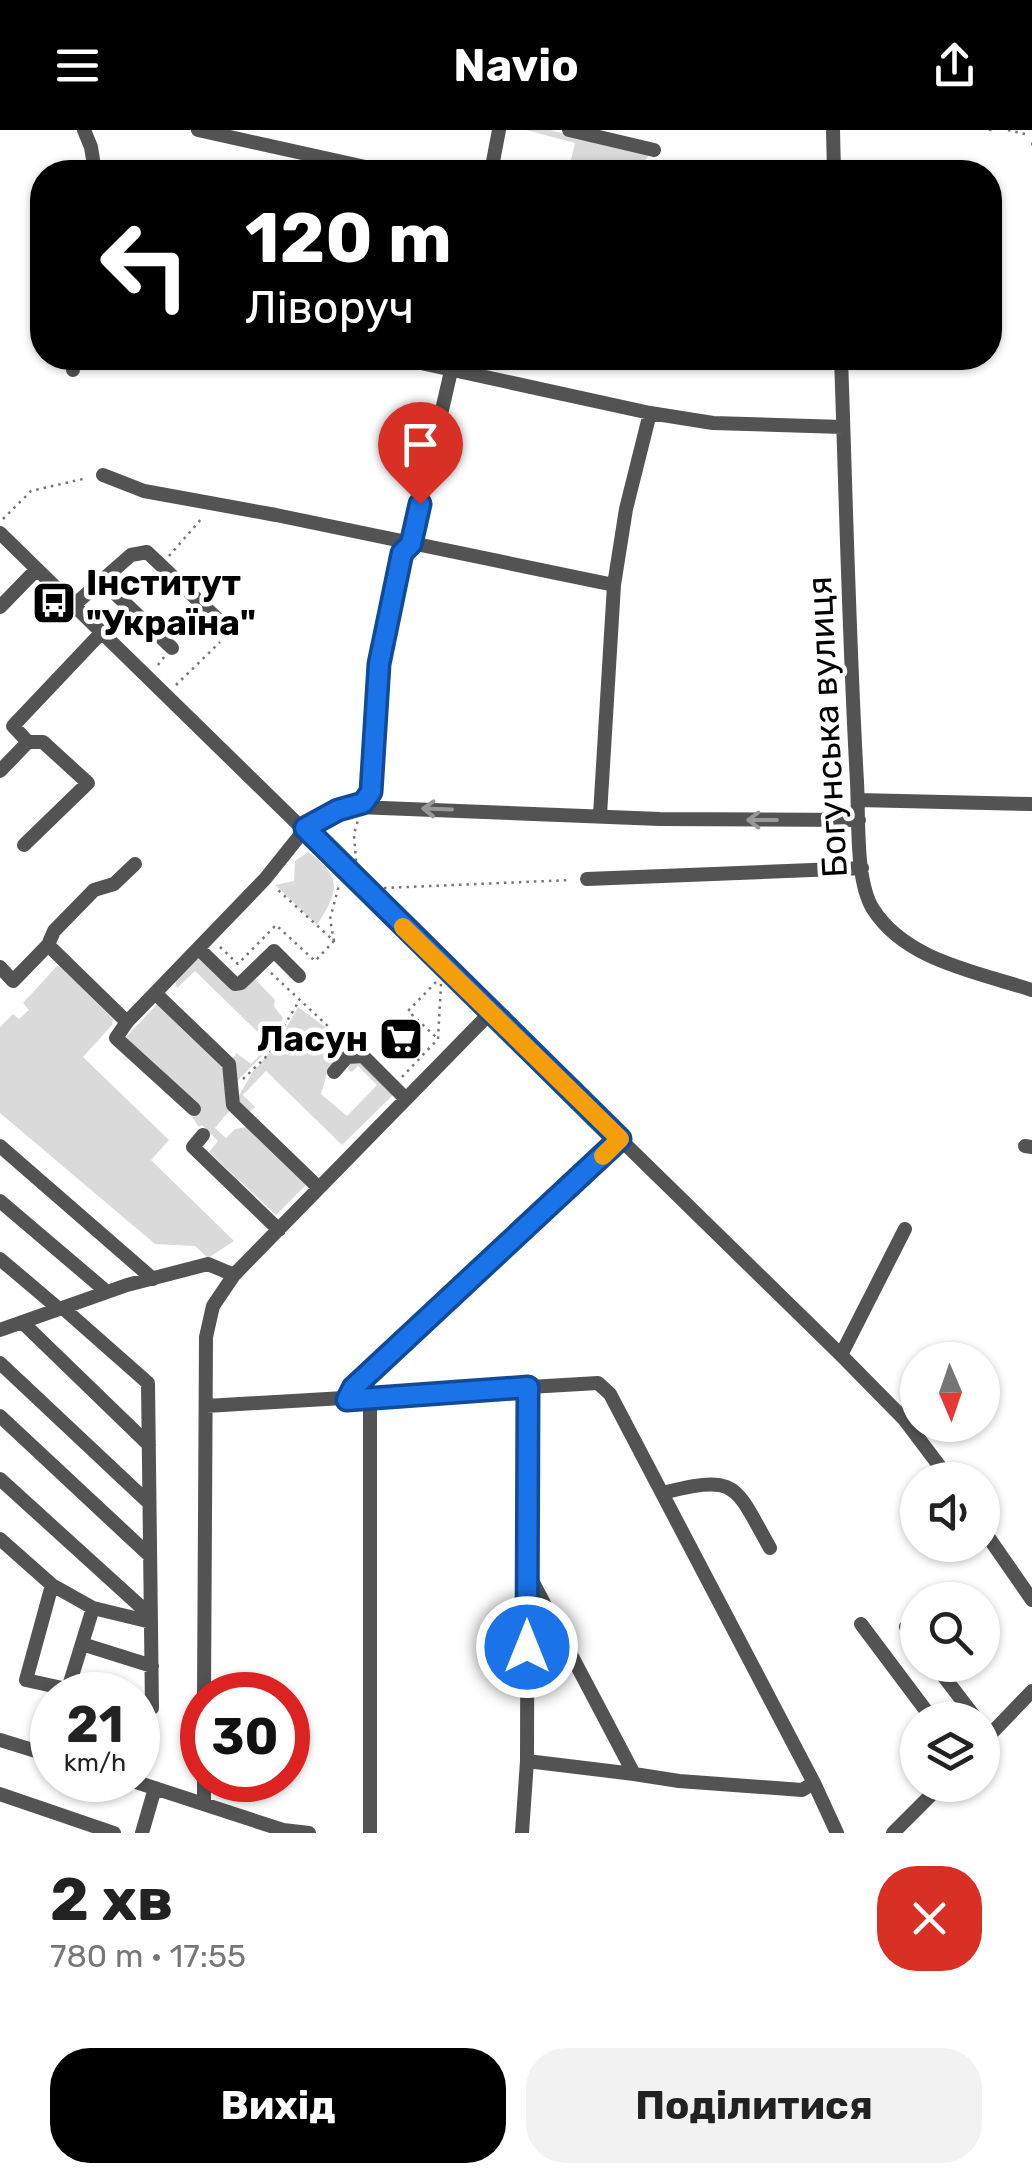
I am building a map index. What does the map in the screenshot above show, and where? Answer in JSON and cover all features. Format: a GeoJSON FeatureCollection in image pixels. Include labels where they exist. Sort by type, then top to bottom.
{"type":"FeatureCollection","features":[{"type":"Feature","properties":{"kind":"street"},"geometry":{"type":"LineString","coordinates":[[84,130],[93,160]]}},
{"type":"Feature","properties":{"kind":"street"},"geometry":{"type":"LineString","coordinates":[[198,130],[334,160]]}},
{"type":"Feature","properties":{"kind":"street"},"geometry":{"type":"LineString","coordinates":[[494,160],[500,130]]}},
{"type":"Feature","properties":{"kind":"street"},"geometry":{"type":"LineString","coordinates":[[569,130],[654,150]]}},
{"type":"Feature","properties":{"kind":"street"},"geometry":{"type":"LineString","coordinates":[[832,130],[833,160]]}},
{"type":"Feature","properties":{"kind":"street"},"geometry":{"type":"LineString","coordinates":[[356,811],[371,792],[382,647],[402,553],[411,544],[452,370]]}},
{"type":"Feature","properties":{"kind":"street"},"geometry":{"type":"LineString","coordinates":[[477,370],[650,413],[714,423],[844,427]]}},
{"type":"Feature","properties":{"kind":"street","name":"Богунська вулиця"},"geometry":{"type":"LineString","coordinates":[[842,370],[858,800],[866,893],[873,909],[909,945],[1032,990]]}},
{"type":"Feature","properties":{"kind":"street"},"geometry":{"type":"LineString","coordinates":[[600,816],[614,585],[626,509],[650,413]]}},
{"type":"Feature","properties":{"kind":"street"},"geometry":{"type":"LineString","coordinates":[[103,475],[144,491],[614,585]]}},
{"type":"Feature","properties":{"kind":"street"},"geometry":{"type":"LineString","coordinates":[[0,533],[841,1355],[904,1419],[936,1462]]}},
{"type":"Feature","properties":{"kind":"street"},"geometry":{"type":"LineString","coordinates":[[74,604],[140,552],[147,552],[227,628]]}},
{"type":"Feature","properties":{"kind":"street"},"geometry":{"type":"LineString","coordinates":[[0,607],[38,569]]}},
{"type":"Feature","properties":{"kind":"street"},"geometry":{"type":"LineString","coordinates":[[102,581],[172,648]]}},
{"type":"Feature","properties":{"kind":"street"},"geometry":{"type":"LineString","coordinates":[[28,742],[13,726],[102,632]]}},
{"type":"Feature","properties":{"kind":"street"},"geometry":{"type":"LineString","coordinates":[[0,771],[28,742],[44,742],[88,783],[24,844]]}},
{"type":"Feature","properties":{"kind":"street"},"geometry":{"type":"LineString","coordinates":[[858,800],[1032,804]]}},
{"type":"Feature","properties":{"kind":"street"},"geometry":{"type":"LineString","coordinates":[[194,1109],[116,1038],[266,879],[305,828],[338,810],[660,820],[859,820]]}},
{"type":"Feature","properties":{"kind":"street"},"geometry":{"type":"LineString","coordinates":[[0,968],[14,981],[48,946],[54,930],[94,890],[114,884],[135,864]]}},
{"type":"Feature","properties":{"kind":"street"},"geometry":{"type":"LineString","coordinates":[[587,879],[862,868]]}},
{"type":"Feature","properties":{"kind":"street"},"geometry":{"type":"LineString","coordinates":[[48,946],[127,1022]]}},
{"type":"Feature","properties":{"kind":"street"},"geometry":{"type":"LineString","coordinates":[[199,949],[236,984],[274,951],[300,976]]}},
{"type":"Feature","properties":{"kind":"street"},"geometry":{"type":"LineString","coordinates":[[156,992],[229,1064],[233,1105],[320,1188]]}},
{"type":"Feature","properties":{"kind":"street"},"geometry":{"type":"LineString","coordinates":[[204,1672],[206,1337],[218,1295],[491,1012]]}},
{"type":"Feature","properties":{"kind":"street"},"geometry":{"type":"LineString","coordinates":[[334,1072],[347,1057],[358,1054],[406,1098]]}},
{"type":"Feature","properties":{"kind":"street"},"geometry":{"type":"LineString","coordinates":[[204,1136],[193,1147],[279,1230]]}},
{"type":"Feature","properties":{"kind":"street"},"geometry":{"type":"LineString","coordinates":[[347,1400],[353,1388],[620,1139]]}},
{"type":"Feature","properties":{"kind":"street"},"geometry":{"type":"LineString","coordinates":[[0,1146],[153,1278]]}},
{"type":"Feature","properties":{"kind":"street"},"geometry":{"type":"LineString","coordinates":[[0,1201],[107,1292]]}},
{"type":"Feature","properties":{"kind":"street"},"geometry":{"type":"LineString","coordinates":[[841,1355],[906,1230]]}},
{"type":"Feature","properties":{"kind":"street"},"geometry":{"type":"LineString","coordinates":[[0,1259],[148,1383],[152,1672]]}},
{"type":"Feature","properties":{"kind":"street"},"geometry":{"type":"LineString","coordinates":[[12,1326],[107,1292],[208,1264],[234,1275]]}},
{"type":"Feature","properties":{"kind":"street"},"geometry":{"type":"LineString","coordinates":[[0,1314],[149,1444]]}},
{"type":"Feature","properties":{"kind":"street"},"geometry":{"type":"LineString","coordinates":[[0,1363],[150,1502]]}},
{"type":"Feature","properties":{"kind":"street"},"geometry":{"type":"LineString","coordinates":[[206,1406],[598,1383],[610,1394],[837,1833]]}},
{"type":"Feature","properties":{"kind":"street"},"geometry":{"type":"LineString","coordinates":[[522,1833],[527,1761],[528,1387]]}},
{"type":"Feature","properties":{"kind":"street"},"geometry":{"type":"LineString","coordinates":[[370,1398],[370,1833]]}},
{"type":"Feature","properties":{"kind":"street"},"geometry":{"type":"LineString","coordinates":[[0,1416],[150,1556]]}},
{"type":"Feature","properties":{"kind":"street"},"geometry":{"type":"LineString","coordinates":[[0,1479],[151,1620]]}},
{"type":"Feature","properties":{"kind":"street"},"geometry":{"type":"LineString","coordinates":[[662,1493],[703,1483],[735,1489],[770,1548]]}},
{"type":"Feature","properties":{"kind":"street"},"geometry":{"type":"LineString","coordinates":[[0,1539],[52,1585],[93,1608],[151,1620]]}},
{"type":"Feature","properties":{"kind":"street"},"geometry":{"type":"LineString","coordinates":[[1000,1554],[1032,1600]]}},
{"type":"Feature","properties":{"kind":"street"},"geometry":{"type":"LineString","coordinates":[[527,1570],[634,1774]]}},
{"type":"Feature","properties":{"kind":"street"},"geometry":{"type":"LineString","coordinates":[[30,1681],[26,1680],[52,1585]]}},
{"type":"Feature","properties":{"kind":"street"},"geometry":{"type":"LineString","coordinates":[[73,1672],[93,1608]]}},
{"type":"Feature","properties":{"kind":"street"},"geometry":{"type":"LineString","coordinates":[[861,1624],[920,1702]]}},
{"type":"Feature","properties":{"kind":"street"},"geometry":{"type":"LineString","coordinates":[[82,1644],[152,1666]]}},
{"type":"Feature","properties":{"kind":"street"},"geometry":{"type":"LineString","coordinates":[[948,1682],[963,1702]]}},
{"type":"Feature","properties":{"kind":"street"},"geometry":{"type":"LineString","coordinates":[[1000,1721],[1032,1692]]}},
{"type":"Feature","properties":{"kind":"street"},"geometry":{"type":"LineString","coordinates":[[0,1740],[30,1749]]}},
{"type":"Feature","properties":{"kind":"street"},"geometry":{"type":"LineString","coordinates":[[527,1761],[679,1781],[802,1790],[814,1783]]}},
{"type":"Feature","properties":{"kind":"street"},"geometry":{"type":"LineString","coordinates":[[160,1790],[276,1830],[309,1833]]}},
{"type":"Feature","properties":{"kind":"street"},"geometry":{"type":"LineString","coordinates":[[0,1794],[114,1833]]}},
{"type":"Feature","properties":{"kind":"street"},"geometry":{"type":"LineString","coordinates":[[142,1833],[151,1802]]}},
{"type":"Feature","properties":{"kind":"street"},"geometry":{"type":"LineString","coordinates":[[894,1833],[924,1802]]}},
{"type":"Feature","properties":{"kind":"path"},"geometry":{"type":"LineString","coordinates":[[989,130],[996,130]]}},
{"type":"Feature","properties":{"kind":"path"},"geometry":{"type":"LineString","coordinates":[[1008,130],[1029,134]]}},
{"type":"Feature","properties":{"kind":"path"},"geometry":{"type":"LineString","coordinates":[[0,522],[31,491],[103,475]]}},
{"type":"Feature","properties":{"kind":"path"},"geometry":{"type":"LineString","coordinates":[[162,564],[214,504]]}},
{"type":"Feature","properties":{"kind":"path"},"geometry":{"type":"LineString","coordinates":[[174,688],[226,635],[227,628]]}},
{"type":"Feature","properties":{"kind":"path"},"geometry":{"type":"LineString","coordinates":[[356,811],[353,847],[359,870]]}},
{"type":"Feature","properties":{"kind":"path"},"geometry":{"type":"LineString","coordinates":[[266,879],[334,941]]}},
{"type":"Feature","properties":{"kind":"path"},"geometry":{"type":"LineString","coordinates":[[334,941],[330,919],[340,879]]}},
{"type":"Feature","properties":{"kind":"path"},"geometry":{"type":"LineString","coordinates":[[378,890],[587,879]]}},
{"type":"Feature","properties":{"kind":"path"},"geometry":{"type":"LineString","coordinates":[[218,946],[238,964],[276,925],[315,961],[334,941]]}},
{"type":"Feature","properties":{"kind":"path"},"geometry":{"type":"LineString","coordinates":[[261,964],[358,1054]]}},
{"type":"Feature","properties":{"kind":"path"},"geometry":{"type":"LineString","coordinates":[[394,1086],[438,1040],[441,978],[408,1011],[438,1040]]}},
{"type":"Feature","properties":{"kind":"path"},"geometry":{"type":"LineString","coordinates":[[232,1091],[266,1058],[300,1000]]}},
{"type":"Feature","properties":{"kind":"shaded area"},"geometry":{"type":"Polygon","coordinates":[[[526,130],[550,130],[649,155],[645,160],[571,160],[575,143],[526,130]]]}},
{"type":"Feature","properties":{"kind":"shaded area"},"geometry":{"type":"Polygon","coordinates":[[[308,852],[327,869],[334,885],[330,903],[317,925],[275,885],[294,881],[295,861],[308,852]]]}},
{"type":"Feature","properties":{"kind":"shaded area"},"geometry":{"type":"Polygon","coordinates":[[[199,957],[236,991],[254,978],[275,1000],[274,1006],[283,1018],[271,1047],[235,1083],[231,1060],[235,1052],[251,1064],[270,1044],[195,971],[177,988],[175,981],[199,957]]]}},
{"type":"Feature","properties":{"kind":"shaded area"},"geometry":{"type":"Polygon","coordinates":[[[57,966],[113,1019],[83,1057],[169,1140],[151,1160],[234,1241],[208,1258],[195,1246],[155,1244],[0,1113],[0,1027],[13,1014],[19,1019],[29,1010],[23,1003],[57,966]]]}},
{"type":"Feature","properties":{"kind":"shaded area"},"geometry":{"type":"Polygon","coordinates":[[[159,1002],[223,1061],[230,1110],[215,1128],[226,1138],[235,1129],[246,1127],[307,1184],[276,1215],[209,1152],[218,1141],[192,1117],[201,1106],[125,1038],[159,1002]]]}},
{"type":"Feature","properties":{"kind":"shaded area"},"geometry":{"type":"Polygon","coordinates":[[[298,1007],[335,1034],[332,1046],[339,1054],[328,1070],[321,1094],[347,1116],[377,1085],[358,1066],[352,1072],[348,1069],[349,1063],[363,1061],[394,1094],[342,1145],[266,1071],[243,1095],[255,1107],[248,1113],[236,1101],[298,1007]]]}},
{"type":"Feature","properties":{"kind":"slow traffic"},"geometry":{"type":"LineString","coordinates":[[403,927],[620,1139],[603,1156]]}},
{"type":"Feature","properties":{"kind":"place","name":"Інститут \"Україна\""},"geometry":{"type":"Point","coordinates":[54,603]}},
{"type":"Feature","properties":{"kind":"place","name":"Ласун"},"geometry":{"type":"Point","coordinates":[401,1039]}},
{"type":"Feature","properties":{"kind":"route"},"geometry":{"type":"LineString","coordinates":[[420,504],[411,544],[402,553],[379,664],[371,792],[363,803],[326,815],[305,828],[620,1139],[353,1388],[347,1400],[528,1387],[527,1647]]}}]}
